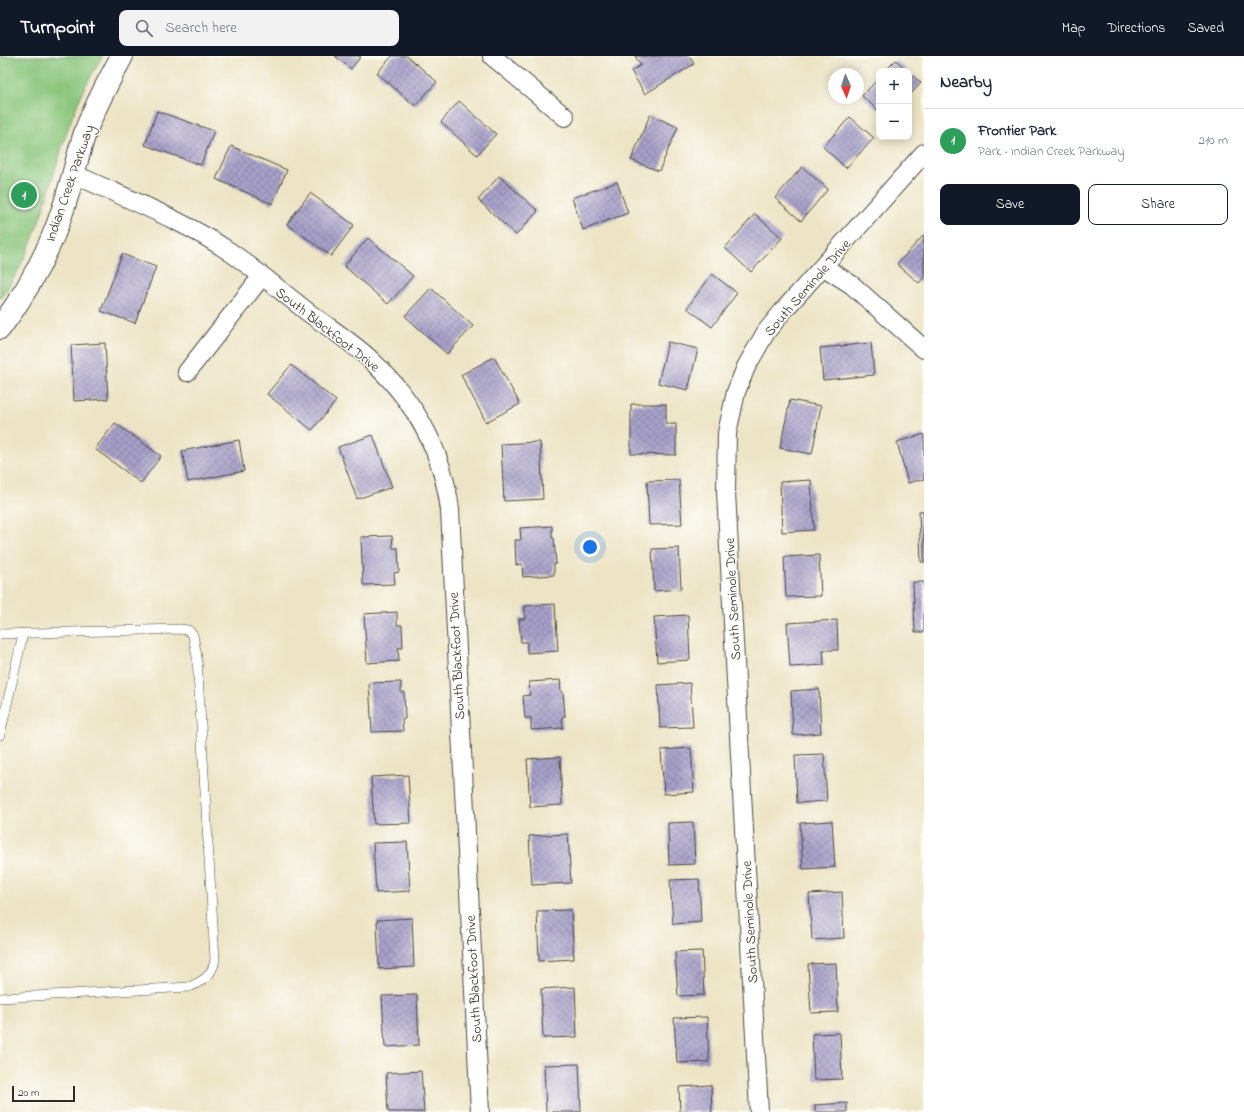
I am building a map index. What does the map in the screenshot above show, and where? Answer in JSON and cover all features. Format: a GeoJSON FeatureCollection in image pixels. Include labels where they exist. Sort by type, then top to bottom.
{"type":"FeatureCollection","features":[{"type":"Feature","properties":{"kind":"street","name":"Indian Creek Parkway"},"geometry":{"type":"LineString","coordinates":[[0,328],[17,305],[37,270],[63,211],[86,131],[102,93],[122,56]]}},
{"type":"Feature","properties":{"kind":"street"},"geometry":{"type":"LineString","coordinates":[[492,56],[565,117]]}},
{"type":"Feature","properties":{"kind":"street","name":"South Seminole Drive"},"geometry":{"type":"LineString","coordinates":[[759,1112],[726,492],[728,433],[736,392],[746,367],[766,332],[924,153]]}},
{"type":"Feature","properties":{"kind":"street","name":"South Blackfoot Drive"},"geometry":{"type":"LineString","coordinates":[[74,174],[172,220],[230,252],[373,362],[401,391],[429,435],[437,454],[447,489],[480,1112]]}},
{"type":"Feature","properties":{"kind":"street"},"geometry":{"type":"LineString","coordinates":[[824,267],[852,285],[924,349]]}},
{"type":"Feature","properties":{"kind":"street","name":"South Blackfoot Drive"},"geometry":{"type":"LineString","coordinates":[[186,372],[262,276]]}},
{"type":"Feature","properties":{"kind":"lane"},"geometry":{"type":"LineString","coordinates":[[0,634],[179,629],[188,630],[193,635],[197,657],[215,960],[209,976],[189,987],[0,998]]}},
{"type":"Feature","properties":{"kind":"lane"},"geometry":{"type":"LineString","coordinates":[[0,735],[23,634]]}},
{"type":"Feature","properties":{"kind":"green space"},"geometry":{"type":"Polygon","coordinates":[[[0,56],[103,56],[86,85],[73,115],[32,241],[18,271],[0,299],[0,56]]]}},
{"type":"Feature","properties":{"kind":"building"},"geometry":{"type":"Polygon","coordinates":[[[335,56],[361,56],[351,69],[335,56]]]}},
{"type":"Feature","properties":{"kind":"building"},"geometry":{"type":"Polygon","coordinates":[[[392,56],[407,56],[437,82],[415,106],[377,73],[392,56]]]}},
{"type":"Feature","properties":{"kind":"building"},"geometry":{"type":"Polygon","coordinates":[[[635,56],[689,56],[694,64],[645,94],[631,71],[641,65],[635,56]]]}},
{"type":"Feature","properties":{"kind":"building"},"geometry":{"type":"Polygon","coordinates":[[[896,60],[905,68],[888,68],[896,60]]]}},
{"type":"Feature","properties":{"kind":"building"},"geometry":{"type":"Polygon","coordinates":[[[912,75],[921,83],[912,93],[912,75]]]}},
{"type":"Feature","properties":{"kind":"building"},"geometry":{"type":"Polygon","coordinates":[[[876,81],[876,108],[864,98],[864,94],[876,81]]]}},
{"type":"Feature","properties":{"kind":"building"},"geometry":{"type":"Polygon","coordinates":[[[459,101],[496,134],[477,155],[441,122],[459,101]]]}},
{"type":"Feature","properties":{"kind":"building"},"geometry":{"type":"Polygon","coordinates":[[[157,111],[214,131],[201,165],[145,145],[157,111]]]}},
{"type":"Feature","properties":{"kind":"building"},"geometry":{"type":"Polygon","coordinates":[[[650,115],[678,127],[659,171],[631,160],[650,115]]]}},
{"type":"Feature","properties":{"kind":"building"},"geometry":{"type":"Polygon","coordinates":[[[850,117],[874,138],[846,168],[823,147],[850,117]]]}},
{"type":"Feature","properties":{"kind":"building"},"geometry":{"type":"Polygon","coordinates":[[[231,146],[287,170],[272,204],[216,179],[231,146]]]}},
{"type":"Feature","properties":{"kind":"building"},"geometry":{"type":"Polygon","coordinates":[[[802,167],[828,189],[801,221],[775,198],[802,167]]]}},
{"type":"Feature","properties":{"kind":"building"},"geometry":{"type":"Polygon","coordinates":[[[499,176],[538,211],[516,235],[478,200],[499,176]]]}},
{"type":"Feature","properties":{"kind":"building"},"geometry":{"type":"Polygon","coordinates":[[[617,182],[628,213],[583,230],[572,198],[617,182]]]}},
{"type":"Feature","properties":{"kind":"building"},"geometry":{"type":"Polygon","coordinates":[[[310,193],[354,225],[331,256],[287,224],[310,193]]]}},
{"type":"Feature","properties":{"kind":"building"},"geometry":{"type":"Polygon","coordinates":[[[755,214],[782,238],[751,272],[725,248],[755,214]]]}},
{"type":"Feature","properties":{"kind":"building"},"geometry":{"type":"Polygon","coordinates":[[[924,235],[924,277],[919,283],[897,264],[924,235]]]}},
{"type":"Feature","properties":{"kind":"building"},"geometry":{"type":"Polygon","coordinates":[[[368,238],[413,276],[388,304],[344,266],[368,238]]]}},
{"type":"Feature","properties":{"kind":"building"},"geometry":{"type":"Polygon","coordinates":[[[122,254],[156,267],[135,323],[101,311],[122,254]]]}},
{"type":"Feature","properties":{"kind":"building"},"geometry":{"type":"Polygon","coordinates":[[[712,274],[737,293],[712,327],[687,308],[712,274]]]}},
{"type":"Feature","properties":{"kind":"building"},"geometry":{"type":"Polygon","coordinates":[[[431,288],[473,326],[447,354],[405,316],[431,288]]]}},
{"type":"Feature","properties":{"kind":"building"},"geometry":{"type":"Polygon","coordinates":[[[668,342],[698,349],[688,390],[658,383],[668,342]]]}},
{"type":"Feature","properties":{"kind":"building"},"geometry":{"type":"Polygon","coordinates":[[[105,343],[108,399],[74,401],[71,345],[105,343]]]}},
{"type":"Feature","properties":{"kind":"building"},"geometry":{"type":"Polygon","coordinates":[[[871,343],[874,375],[823,380],[820,348],[871,343]]]}},
{"type":"Feature","properties":{"kind":"building"},"geometry":{"type":"Polygon","coordinates":[[[494,357],[520,404],[486,422],[461,375],[494,357]]]}},
{"type":"Feature","properties":{"kind":"building"},"geometry":{"type":"Polygon","coordinates":[[[291,365],[336,401],[312,430],[267,394],[291,365]]]}},
{"type":"Feature","properties":{"kind":"building"},"geometry":{"type":"Polygon","coordinates":[[[790,400],[821,406],[812,454],[780,448],[790,400]]]}},
{"type":"Feature","properties":{"kind":"building"},"geometry":{"type":"Polygon","coordinates":[[[631,404],[666,404],[666,424],[676,424],[676,455],[631,454],[631,404]]]}},
{"type":"Feature","properties":{"kind":"building"},"geometry":{"type":"Polygon","coordinates":[[[115,423],[161,456],[141,483],[95,449],[115,423]]]}},
{"type":"Feature","properties":{"kind":"building"},"geometry":{"type":"Polygon","coordinates":[[[924,434],[924,479],[908,483],[897,442],[924,434]]]}},
{"type":"Feature","properties":{"kind":"building"},"geometry":{"type":"Polygon","coordinates":[[[373,435],[392,487],[357,499],[338,447],[373,435]]]}},
{"type":"Feature","properties":{"kind":"building"},"geometry":{"type":"Polygon","coordinates":[[[239,440],[244,471],[188,482],[182,451],[239,440]]]}},
{"type":"Feature","properties":{"kind":"building"},"geometry":{"type":"Polygon","coordinates":[[[540,442],[543,499],[504,501],[501,444],[540,442]]]}},
{"type":"Feature","properties":{"kind":"building"},"geometry":{"type":"Polygon","coordinates":[[[679,480],[682,524],[649,525],[647,481],[679,480]]]}},
{"type":"Feature","properties":{"kind":"building"},"geometry":{"type":"Polygon","coordinates":[[[811,480],[814,530],[782,532],[780,482],[811,480]]]}},
{"type":"Feature","properties":{"kind":"building"},"geometry":{"type":"Polygon","coordinates":[[[919,511],[924,511],[924,562],[921,562],[919,511]]]}},
{"type":"Feature","properties":{"kind":"building"},"geometry":{"type":"Polygon","coordinates":[[[552,526],[552,538],[554,538],[556,564],[554,564],[554,575],[523,577],[522,564],[516,565],[515,540],[521,540],[520,528],[552,526]]]}},
{"type":"Feature","properties":{"kind":"building"},"geometry":{"type":"Polygon","coordinates":[[[392,536],[393,548],[398,548],[399,572],[394,573],[395,584],[363,585],[361,537],[392,536]]]}},
{"type":"Feature","properties":{"kind":"building"},"geometry":{"type":"Polygon","coordinates":[[[679,548],[681,589],[654,591],[652,549],[679,548]]]}},
{"type":"Feature","properties":{"kind":"building"},"geometry":{"type":"Polygon","coordinates":[[[819,555],[821,596],[786,597],[784,557],[819,555]]]}},
{"type":"Feature","properties":{"kind":"building"},"geometry":{"type":"Polygon","coordinates":[[[913,582],[924,582],[924,632],[915,632],[913,582]]]}},
{"type":"Feature","properties":{"kind":"building"},"geometry":{"type":"Polygon","coordinates":[[[555,604],[558,651],[527,653],[527,642],[521,642],[519,619],[525,619],[525,606],[555,604]]]}},
{"type":"Feature","properties":{"kind":"building"},"geometry":{"type":"Polygon","coordinates":[[[397,612],[397,625],[402,625],[403,648],[398,648],[399,661],[367,663],[364,614],[397,612]]]}},
{"type":"Feature","properties":{"kind":"building"},"geometry":{"type":"Polygon","coordinates":[[[688,615],[690,660],[657,662],[654,617],[688,615]]]}},
{"type":"Feature","properties":{"kind":"building"},"geometry":{"type":"Polygon","coordinates":[[[837,620],[838,650],[823,650],[824,665],[790,667],[787,623],[837,620]]]}},
{"type":"Feature","properties":{"kind":"building"},"geometry":{"type":"Polygon","coordinates":[[[560,680],[561,692],[563,692],[565,716],[562,717],[563,728],[531,730],[531,718],[525,718],[523,696],[530,695],[529,682],[560,680]]]}},
{"type":"Feature","properties":{"kind":"building"},"geometry":{"type":"Polygon","coordinates":[[[401,682],[401,693],[404,692],[405,719],[402,719],[403,731],[372,732],[369,683],[401,682]]]}},
{"type":"Feature","properties":{"kind":"building"},"geometry":{"type":"Polygon","coordinates":[[[690,683],[693,727],[660,728],[658,685],[690,683]]]}},
{"type":"Feature","properties":{"kind":"building"},"geometry":{"type":"Polygon","coordinates":[[[819,689],[821,733],[793,735],[791,691],[819,689]]]}},
{"type":"Feature","properties":{"kind":"building"},"geometry":{"type":"Polygon","coordinates":[[[691,748],[694,792],[664,794],[661,750],[691,748]]]}},
{"type":"Feature","properties":{"kind":"building"},"geometry":{"type":"Polygon","coordinates":[[[824,754],[827,801],[797,803],[795,755],[824,754]]]}},
{"type":"Feature","properties":{"kind":"building"},"geometry":{"type":"Polygon","coordinates":[[[560,757],[562,805],[530,807],[527,759],[560,757]]]}},
{"type":"Feature","properties":{"kind":"building"},"geometry":{"type":"Polygon","coordinates":[[[408,775],[411,823],[374,824],[371,777],[408,775]]]}},
{"type":"Feature","properties":{"kind":"building"},"geometry":{"type":"Polygon","coordinates":[[[832,821],[835,867],[803,869],[800,823],[832,821]]]}},
{"type":"Feature","properties":{"kind":"building"},"geometry":{"type":"Polygon","coordinates":[[[693,822],[695,864],[669,865],[668,823],[693,822]]]}},
{"type":"Feature","properties":{"kind":"building"},"geometry":{"type":"Polygon","coordinates":[[[568,834],[571,883],[532,885],[529,836],[568,834]]]}},
{"type":"Feature","properties":{"kind":"building"},"geometry":{"type":"Polygon","coordinates":[[[407,842],[410,891],[376,893],[373,843],[407,842]]]}},
{"type":"Feature","properties":{"kind":"building"},"geometry":{"type":"Polygon","coordinates":[[[699,879],[701,922],[673,924],[670,880],[699,879]]]}},
{"type":"Feature","properties":{"kind":"building"},"geometry":{"type":"Polygon","coordinates":[[[842,892],[844,938],[812,940],[809,894],[842,892]]]}},
{"type":"Feature","properties":{"kind":"building"},"geometry":{"type":"Polygon","coordinates":[[[571,910],[574,959],[539,961],[537,911],[571,910]]]}},
{"type":"Feature","properties":{"kind":"building"},"geometry":{"type":"Polygon","coordinates":[[[412,918],[414,967],[379,969],[377,920],[412,918]]]}},
{"type":"Feature","properties":{"kind":"building"},"geometry":{"type":"Polygon","coordinates":[[[702,951],[704,995],[678,996],[675,952],[702,951]]]}},
{"type":"Feature","properties":{"kind":"building"},"geometry":{"type":"Polygon","coordinates":[[[836,963],[838,1012],[811,1013],[808,964],[836,963]]]}},
{"type":"Feature","properties":{"kind":"building"},"geometry":{"type":"Polygon","coordinates":[[[575,987],[577,1037],[543,1038],[541,989],[575,987]]]}},
{"type":"Feature","properties":{"kind":"building"},"geometry":{"type":"Polygon","coordinates":[[[417,995],[419,1045],[385,1047],[382,996],[417,995]]]}},
{"type":"Feature","properties":{"kind":"building"},"geometry":{"type":"Polygon","coordinates":[[[707,1017],[709,1062],[677,1063],[674,1018],[707,1017]]]}},
{"type":"Feature","properties":{"kind":"building"},"geometry":{"type":"Polygon","coordinates":[[[840,1033],[842,1079],[814,1080],[812,1034],[840,1033]]]}},
{"type":"Feature","properties":{"kind":"building"},"geometry":{"type":"Polygon","coordinates":[[[579,1064],[581,1112],[546,1112],[544,1065],[579,1064]]]}},
{"type":"Feature","properties":{"kind":"building"},"geometry":{"type":"Polygon","coordinates":[[[421,1071],[424,1112],[388,1112],[386,1073],[421,1071]]]}},
{"type":"Feature","properties":{"kind":"building"},"geometry":{"type":"Polygon","coordinates":[[[711,1085],[712,1112],[680,1112],[679,1087],[711,1085]]]}},
{"type":"Feature","properties":{"kind":"building"},"geometry":{"type":"Polygon","coordinates":[[[847,1103],[847,1112],[815,1112],[815,1105],[847,1103]]]}},
{"type":"Feature","properties":{"kind":"place","name":"Frontier Park"},"geometry":{"type":"Point","coordinates":[24,195]}}]}
